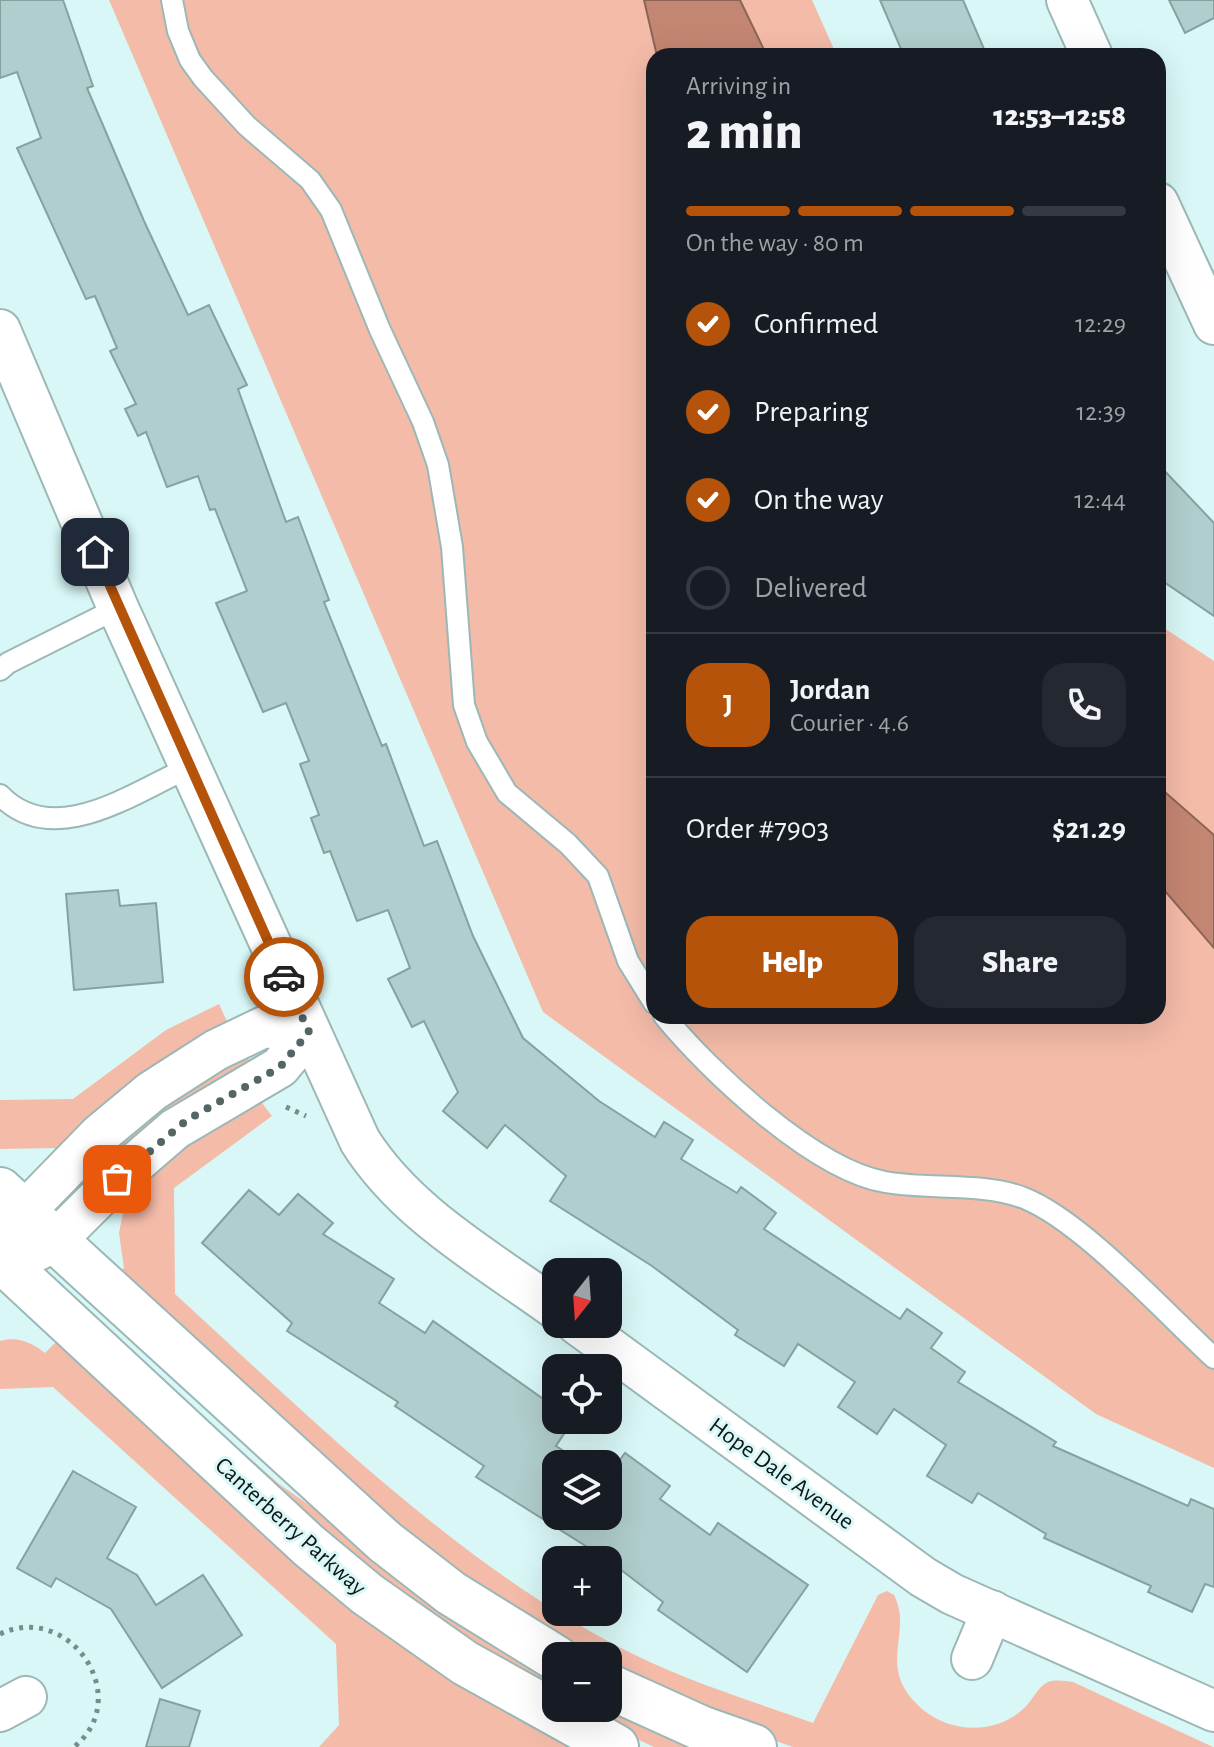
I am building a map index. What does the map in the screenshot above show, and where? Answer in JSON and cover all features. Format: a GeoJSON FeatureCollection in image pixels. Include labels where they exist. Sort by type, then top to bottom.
{"type":"FeatureCollection","features":[{"type":"Feature","properties":{"kind":"street"},"geometry":{"type":"LineString","coordinates":[[1067,0],[1088,48]]}},
{"type":"Feature","properties":{"kind":"street"},"geometry":{"type":"LineString","coordinates":[[1166,220],[1214,324]]}},
{"type":"Feature","properties":{"kind":"street"},"geometry":{"type":"LineString","coordinates":[[0,330],[118,608],[360,1141],[381,1172],[424,1213],[542,1299]]}},
{"type":"Feature","properties":{"kind":"street"},"geometry":{"type":"LineString","coordinates":[[2,1266],[12,1202],[185,1068],[264,1027],[309,1032]]}},
{"type":"Feature","properties":{"kind":"street"},"geometry":{"type":"LineString","coordinates":[[2,1266],[55,1241],[142,1155],[187,1120],[280,1067],[309,1032]]}},
{"type":"Feature","properties":{"kind":"street","name":"Canterberry Parkway"},"geometry":{"type":"LineString","coordinates":[[12,1202],[384,1541],[451,1593],[542,1649]]}},
{"type":"Feature","properties":{"kind":"street","name":"Canterberry Parkway"},"geometry":{"type":"LineString","coordinates":[[2,1266],[354,1584],[465,1663],[616,1747]]}},
{"type":"Feature","properties":{"kind":"street","name":"Hope Dale Avenue"},"geometry":{"type":"LineString","coordinates":[[596,1338],[923,1577],[1214,1711]]}},
{"type":"Feature","properties":{"kind":"street"},"geometry":{"type":"LineString","coordinates":[[972,1659],[992,1611]]}},
{"type":"Feature","properties":{"kind":"street"},"geometry":{"type":"LineString","coordinates":[[622,1692],[703,1729],[754,1747]]}},
{"type":"Feature","properties":{"kind":"lane"},"geometry":{"type":"LineString","coordinates":[[172,0],[183,44],[203,78],[247,126],[310,180],[331,210],[380,330],[423,422],[438,465],[452,547],[464,705],[477,742],[507,793],[568,844],[598,876],[628,961],[646,990]]}},
{"type":"Feature","properties":{"kind":"lane"},"geometry":{"type":"LineString","coordinates":[[0,670],[8,663],[118,608]]}},
{"type":"Feature","properties":{"kind":"lane"},"geometry":{"type":"LineString","coordinates":[[0,795],[32,816],[71,818],[96,811],[190,767]]}},
{"type":"Feature","properties":{"kind":"lane"},"geometry":{"type":"LineString","coordinates":[[672,1024],[753,1104],[842,1167],[884,1182],[1009,1194],[1047,1209],[1088,1241],[1214,1358]]}},
{"type":"Feature","properties":{"kind":"path"},"geometry":{"type":"LineString","coordinates":[[0,1634],[30,1628],[53,1632],[79,1646],[92,1664],[97,1682],[96,1709],[86,1734],[74,1747]]}},
{"type":"Feature","properties":{"kind":"shaded area"},"geometry":{"type":"Polygon","coordinates":[[[109,0],[812,0],[833,48],[646,48],[646,1024],[1166,1024],[1166,629],[1214,661],[1214,1468],[1096,1414],[543,1012],[109,0]]]}},
{"type":"Feature","properties":{"kind":"shaded area"},"geometry":{"type":"Polygon","coordinates":[[[644,0],[740,0],[763,48],[655,48],[644,0]]]}},
{"type":"Feature","properties":{"kind":"shaded area"},"geometry":{"type":"Polygon","coordinates":[[[1166,793],[1214,835],[1214,948],[1166,892],[1166,793]]]}},
{"type":"Feature","properties":{"kind":"shaded area"},"geometry":{"type":"Polygon","coordinates":[[[219,1004],[230,1028],[60,1153],[54,1148],[0,1149],[0,1100],[73,1099],[166,1030],[219,1004]]]}},
{"type":"Feature","properties":{"kind":"shaded area"},"geometry":{"type":"Polygon","coordinates":[[[244,1053],[251,1063],[78,1194],[73,1189],[118,1135],[244,1053]]]}},
{"type":"Feature","properties":{"kind":"shaded area"},"geometry":{"type":"Polygon","coordinates":[[[258,1098],[272,1116],[174,1188],[175,1294],[385,1484],[440,1529],[542,1602],[542,1626],[582,1626],[610,1642],[557,1642],[462,1581],[115,1278],[124,1268],[119,1233],[123,1213],[114,1205],[153,1164],[258,1098]]]}},
{"type":"Feature","properties":{"kind":"shaded area"},"geometry":{"type":"Polygon","coordinates":[[[61,1337],[542,1714],[542,1722],[552,1722],[584,1747],[319,1747],[339,1725],[336,1644],[53,1387],[0,1389],[0,1341],[24,1341],[45,1353],[61,1337]]]}},
{"type":"Feature","properties":{"kind":"shaded area"},"geometry":{"type":"Polygon","coordinates":[[[177,1394],[279,1484],[542,1667],[542,1691],[356,1566],[177,1394]]]}},
{"type":"Feature","properties":{"kind":"shaded area"},"geometry":{"type":"Polygon","coordinates":[[[887,1591],[894,1595],[899,1609],[897,1665],[900,1679],[908,1694],[933,1717],[959,1726],[986,1727],[1023,1709],[1044,1684],[1064,1681],[1073,1682],[1213,1747],[793,1747],[698,1713],[622,1676],[622,1648],[663,1668],[813,1723],[878,1595],[887,1591]]]}},
{"type":"Feature","properties":{"kind":"shaded area"},"geometry":{"type":"Polygon","coordinates":[[[622,1714],[704,1747],[654,1747],[601,1722],[622,1722],[622,1714]]]}},
{"type":"Feature","properties":{"kind":"building"},"geometry":{"type":"Polygon","coordinates":[[[0,0],[63,0],[93,86],[87,88],[144,221],[188,315],[209,305],[247,385],[238,389],[286,522],[298,517],[329,600],[324,602],[382,746],[386,744],[424,846],[437,841],[473,936],[523,1038],[599,1101],[655,1137],[664,1122],[693,1140],[681,1159],[737,1193],[741,1187],[776,1213],[764,1229],[900,1319],[907,1309],[942,1333],[931,1348],[965,1372],[958,1382],[1056,1442],[1053,1446],[1188,1506],[1191,1499],[1214,1509],[1214,1587],[1205,1584],[1192,1612],[1148,1592],[1151,1586],[1044,1538],[1046,1534],[978,1493],[972,1503],[927,1476],[946,1445],[894,1409],[877,1434],[838,1407],[855,1382],[798,1344],[784,1366],[735,1335],[738,1330],[652,1266],[550,1201],[566,1176],[505,1125],[487,1148],[443,1111],[458,1092],[424,1021],[412,1027],[388,979],[410,968],[388,910],[357,921],[330,851],[324,853],[311,818],[319,815],[300,764],[309,761],[286,703],[263,712],[216,603],[247,591],[215,509],[210,510],[198,476],[167,487],[146,432],[138,436],[125,409],[136,404],[110,351],[117,348],[95,296],[86,299],[17,148],[41,138],[17,72],[0,78],[0,0]]]}},
{"type":"Feature","properties":{"kind":"building"},"geometry":{"type":"Polygon","coordinates":[[[880,0],[963,0],[984,48],[901,48],[880,0]]]}},
{"type":"Feature","properties":{"kind":"building"},"geometry":{"type":"Polygon","coordinates":[[[1169,0],[1214,0],[1214,18],[1185,33],[1169,0]]]}},
{"type":"Feature","properties":{"kind":"building"},"geometry":{"type":"Polygon","coordinates":[[[1166,472],[1214,523],[1214,616],[1166,583],[1166,472]]]}},
{"type":"Feature","properties":{"kind":"building"},"geometry":{"type":"Polygon","coordinates":[[[118,890],[120,906],[156,903],[163,982],[74,990],[66,894],[118,890]]]}},
{"type":"Feature","properties":{"kind":"building"},"geometry":{"type":"Polygon","coordinates":[[[249,1190],[279,1215],[298,1194],[333,1223],[323,1234],[394,1279],[379,1303],[425,1333],[433,1321],[542,1398],[542,1434],[564,1434],[556,1446],[562,1450],[542,1450],[542,1518],[476,1477],[484,1466],[395,1406],[398,1402],[287,1331],[292,1323],[202,1243],[249,1190]]]}},
{"type":"Feature","properties":{"kind":"building"},"geometry":{"type":"Polygon","coordinates":[[[625,1453],[670,1486],[660,1499],[710,1535],[718,1523],[808,1585],[747,1672],[658,1610],[663,1602],[622,1571],[622,1546],[586,1546],[560,1530],[622,1530],[622,1457],[625,1453]]]}},
{"type":"Feature","properties":{"kind":"building"},"geometry":{"type":"Polygon","coordinates":[[[73,1471],[136,1507],[107,1558],[137,1575],[156,1605],[203,1575],[242,1635],[162,1688],[111,1609],[56,1578],[51,1587],[17,1568],[73,1471]]]}},
{"type":"Feature","properties":{"kind":"building"},"geometry":{"type":"Polygon","coordinates":[[[160,1699],[200,1711],[189,1747],[146,1747],[160,1699]]]}},
{"type":"Feature","properties":{"kind":"way so far"},"geometry":{"type":"LineString","coordinates":[[117,1179],[187,1120],[280,1067],[309,1032],[284,977]]}},
{"type":"Feature","properties":{"kind":"route"},"geometry":{"type":"LineString","coordinates":[[95,552],[284,977]]}}]}
